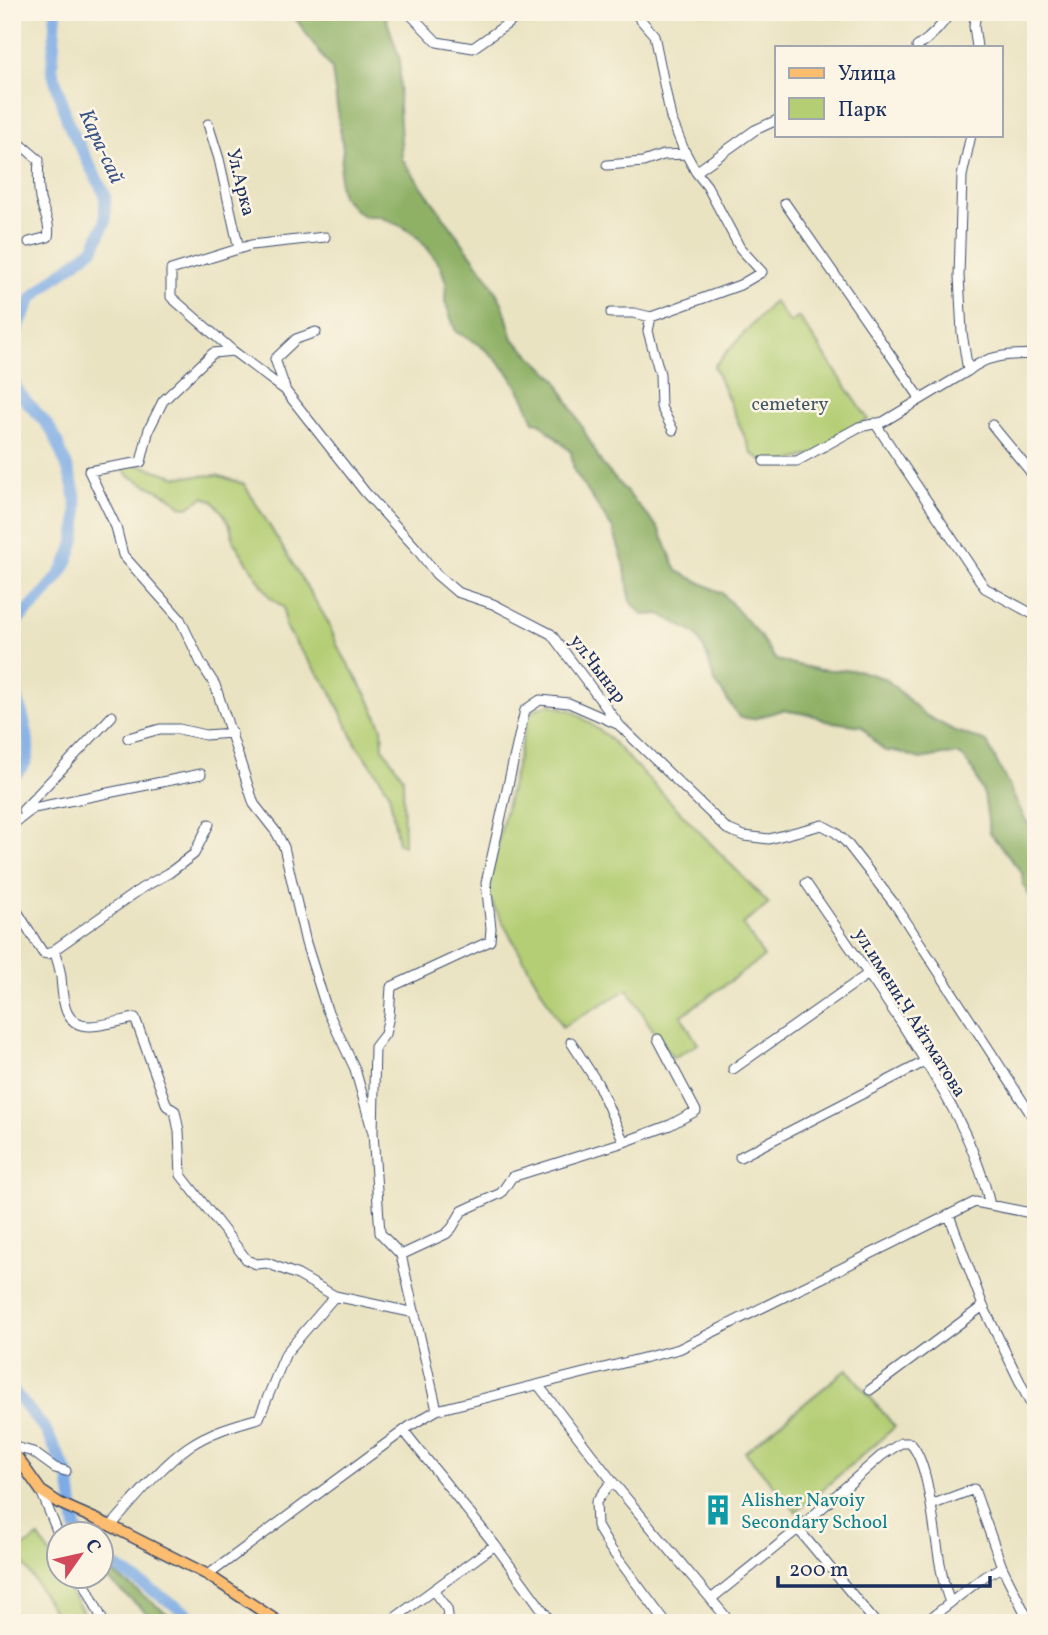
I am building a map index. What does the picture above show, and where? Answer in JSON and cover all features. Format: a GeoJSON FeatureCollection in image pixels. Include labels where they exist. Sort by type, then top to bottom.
{"type":"FeatureCollection","features":[{"type":"Feature","properties":{"kind":"main road"},"geometry":{"type":"LineString","coordinates":[[12,1448],[41,1491],[59,1503],[97,1520]]}},
{"type":"Feature","properties":{"kind":"main road"},"geometry":{"type":"LineString","coordinates":[[116,1529],[208,1575],[280,1623]]}},
{"type":"Feature","properties":{"kind":"street"},"geometry":{"type":"LineString","coordinates":[[408,12],[437,42],[473,48],[524,12]]}},
{"type":"Feature","properties":{"kind":"street"},"geometry":{"type":"LineString","coordinates":[[611,313],[634,313],[651,317],[740,285],[762,272],[740,248],[707,186],[686,154],[671,118],[654,35],[634,12]]}},
{"type":"Feature","properties":{"kind":"street"},"geometry":{"type":"LineString","coordinates":[[918,46],[945,22],[950,12]]}},
{"type":"Feature","properties":{"kind":"street"},"geometry":{"type":"LineString","coordinates":[[976,12],[974,26],[977,46]]}},
{"type":"Feature","properties":{"kind":"street"},"geometry":{"type":"LineString","coordinates":[[696,172],[755,130],[775,121]]}},
{"type":"Feature","properties":{"kind":"street","name":"Ул.Арка"},"geometry":{"type":"LineString","coordinates":[[208,124],[219,159],[239,249]]}},
{"type":"Feature","properties":{"kind":"street"},"geometry":{"type":"LineString","coordinates":[[968,371],[962,333],[959,276],[962,176],[971,136]]}},
{"type":"Feature","properties":{"kind":"street"},"geometry":{"type":"LineString","coordinates":[[12,137],[39,160],[40,198],[49,231],[48,237],[29,242]]}},
{"type":"Feature","properties":{"kind":"street"},"geometry":{"type":"LineString","coordinates":[[607,165],[643,162],[663,155],[686,154]]}},
{"type":"Feature","properties":{"kind":"street"},"geometry":{"type":"LineString","coordinates":[[785,203],[921,398]]}},
{"type":"Feature","properties":{"kind":"street","name":"ул.Чынар"},"geometry":{"type":"LineString","coordinates":[[325,237],[251,245],[171,270],[172,297],[233,351],[285,390],[365,492],[436,574],[457,593],[493,604],[551,634],[620,726],[727,830],[744,836],[769,839],[822,825],[835,832],[896,906],[1036,1122]]}},
{"type":"Feature","properties":{"kind":"street"},"geometry":{"type":"LineString","coordinates":[[651,317],[648,331],[660,374],[661,407],[673,430]]}},
{"type":"Feature","properties":{"kind":"street"},"geometry":{"type":"LineString","coordinates":[[285,390],[275,359],[296,339],[316,332]]}},
{"type":"Feature","properties":{"kind":"street"},"geometry":{"type":"LineString","coordinates":[[233,351],[213,353],[163,401],[149,429],[141,462],[89,471],[116,527],[123,555],[180,619],[215,685],[254,804],[284,847],[306,943],[327,1010],[355,1069],[373,1133]]}},
{"type":"Feature","properties":{"kind":"street"},"geometry":{"type":"LineString","coordinates":[[764,461],[797,461],[859,427],[883,422],[968,371],[979,361],[997,356],[1036,354]]}},
{"type":"Feature","properties":{"kind":"street"},"geometry":{"type":"LineString","coordinates":[[875,423],[985,589],[1036,616]]}},
{"type":"Feature","properties":{"kind":"street"},"geometry":{"type":"LineString","coordinates":[[992,425],[1032,468],[1036,481]]}},
{"type":"Feature","properties":{"kind":"street"},"geometry":{"type":"LineString","coordinates":[[438,1410],[401,1255],[380,1233],[373,1133],[375,1047],[385,1034],[391,987],[489,941],[491,928],[486,883],[525,710],[540,700],[569,703],[620,726]]}},
{"type":"Feature","properties":{"kind":"street"},"geometry":{"type":"LineString","coordinates":[[12,823],[112,716]]}},
{"type":"Feature","properties":{"kind":"street"},"geometry":{"type":"LineString","coordinates":[[128,738],[160,729],[179,729],[205,735],[232,733]]}},
{"type":"Feature","properties":{"kind":"street"},"geometry":{"type":"LineString","coordinates":[[12,823],[34,807],[201,774]]}},
{"type":"Feature","properties":{"kind":"street"},"geometry":{"type":"LineString","coordinates":[[12,903],[43,953],[48,954],[194,854],[209,824]]}},
{"type":"Feature","properties":{"kind":"street","name":"ул.имени.Ч Айтматова"},"geometry":{"type":"LineString","coordinates":[[806,883],[944,1091],[983,1173],[990,1205]]}},
{"type":"Feature","properties":{"kind":"street"},"geometry":{"type":"LineString","coordinates":[[54,950],[61,973],[62,1000],[68,1016],[77,1024],[89,1026],[135,1018],[167,1106],[175,1111],[179,1131],[181,1175],[247,1260],[256,1264],[267,1263],[298,1275],[335,1296],[415,1313]]}},
{"type":"Feature","properties":{"kind":"street"},"geometry":{"type":"LineString","coordinates":[[733,1069],[868,974]]}},
{"type":"Feature","properties":{"kind":"street"},"geometry":{"type":"LineString","coordinates":[[401,1255],[446,1234],[462,1211],[501,1193],[512,1177],[624,1142],[670,1125],[696,1111],[697,1108],[658,1039]]}},
{"type":"Feature","properties":{"kind":"street"},"geometry":{"type":"LineString","coordinates":[[571,1042],[598,1084],[624,1142]]}},
{"type":"Feature","properties":{"kind":"street"},"geometry":{"type":"LineString","coordinates":[[740,1157],[926,1061]]}},
{"type":"Feature","properties":{"kind":"street"},"geometry":{"type":"LineString","coordinates":[[208,1575],[404,1431],[438,1410],[679,1349],[975,1202],[1036,1214]]}},
{"type":"Feature","properties":{"kind":"street"},"geometry":{"type":"LineString","coordinates":[[949,1216],[983,1306],[1036,1415]]}},
{"type":"Feature","properties":{"kind":"street"},"geometry":{"type":"LineString","coordinates":[[110,1520],[188,1448],[225,1427],[259,1418],[286,1353],[335,1296]]}},
{"type":"Feature","properties":{"kind":"street"},"geometry":{"type":"LineString","coordinates":[[870,1390],[983,1306]]}},
{"type":"Feature","properties":{"kind":"street"},"geometry":{"type":"LineString","coordinates":[[539,1386],[612,1481],[731,1623]]}},
{"type":"Feature","properties":{"kind":"street"},"geometry":{"type":"LineString","coordinates":[[404,1431],[495,1545],[552,1623]]}},
{"type":"Feature","properties":{"kind":"street"},"geometry":{"type":"LineString","coordinates":[[711,1599],[798,1529],[881,1456],[901,1443],[909,1443],[918,1451],[931,1505],[942,1584],[950,1602]]}},
{"type":"Feature","properties":{"kind":"street"},"geometry":{"type":"LineString","coordinates":[[12,1448],[33,1452],[55,1468],[66,1471]]}},
{"type":"Feature","properties":{"kind":"street"},"geometry":{"type":"LineString","coordinates":[[612,1481],[596,1502],[597,1526],[610,1548],[666,1623]]}},
{"type":"Feature","properties":{"kind":"street"},"geometry":{"type":"LineString","coordinates":[[931,1505],[974,1489],[1002,1567],[1030,1623]]}},
{"type":"Feature","properties":{"kind":"street"},"geometry":{"type":"LineString","coordinates":[[41,1491],[53,1520]]}},
{"type":"Feature","properties":{"kind":"street"},"geometry":{"type":"LineString","coordinates":[[798,1529],[876,1623]]}},
{"type":"Feature","properties":{"kind":"street"},"geometry":{"type":"LineString","coordinates":[[388,1623],[495,1545]]}},
{"type":"Feature","properties":{"kind":"street"},"geometry":{"type":"LineString","coordinates":[[924,1623],[1002,1567]]}},
{"type":"Feature","properties":{"kind":"street"},"geometry":{"type":"LineString","coordinates":[[88,1590],[103,1623]]}},
{"type":"Feature","properties":{"kind":"street"},"geometry":{"type":"LineString","coordinates":[[433,1590],[447,1608],[448,1615],[443,1623]]}},
{"type":"Feature","properties":{"kind":"street"},"geometry":{"type":"LineString","coordinates":[[12,1615],[16,1623]]}},
{"type":"Feature","properties":{"kind":"green space"},"geometry":{"type":"Polygon","coordinates":[[[291,12],[384,12],[400,60],[402,159],[490,281],[503,305],[513,339],[556,379],[602,464],[659,529],[677,571],[722,593],[757,632],[776,660],[820,670],[857,670],[886,679],[925,715],[953,730],[987,742],[1025,819],[1036,835],[1036,906],[1023,885],[1022,873],[990,833],[984,795],[974,772],[963,757],[957,754],[920,759],[899,752],[885,751],[862,726],[826,721],[812,715],[782,710],[753,719],[739,717],[714,680],[707,655],[696,634],[660,614],[643,615],[631,602],[624,564],[613,529],[574,471],[571,452],[540,423],[534,422],[522,394],[495,358],[456,332],[445,301],[446,283],[441,267],[416,236],[378,216],[364,216],[342,196],[339,184],[343,149],[332,70],[291,12]]]}},
{"type":"Feature","properties":{"kind":"green space","name":"cemetery"},"geometry":{"type":"Polygon","coordinates":[[[774,301],[790,323],[799,317],[868,419],[824,451],[773,466],[752,454],[714,366],[774,301]]]}},
{"type":"Feature","properties":{"kind":"green space"},"geometry":{"type":"Polygon","coordinates":[[[133,463],[177,477],[217,475],[244,484],[328,622],[338,647],[368,697],[382,728],[383,748],[403,777],[404,845],[398,843],[389,792],[357,746],[329,688],[285,625],[284,608],[270,597],[234,542],[223,513],[213,501],[204,497],[188,507],[181,506],[169,496],[129,476],[121,466],[133,463]]]}},
{"type":"Feature","properties":{"kind":"green space"},"geometry":{"type":"Polygon","coordinates":[[[549,704],[574,712],[607,736],[769,904],[743,924],[764,957],[681,1016],[698,1044],[673,1058],[628,989],[562,1027],[486,893],[529,712],[549,704]]]}},
{"type":"Feature","properties":{"kind":"green space"},"geometry":{"type":"Polygon","coordinates":[[[847,1369],[895,1427],[796,1512],[745,1452],[847,1369]]]}},
{"type":"Feature","properties":{"kind":"green space"},"geometry":{"type":"Polygon","coordinates":[[[39,1537],[46,1548],[46,1590],[69,1590],[90,1623],[55,1623],[52,1618],[56,1615],[16,1552],[39,1537]]]}},
{"type":"Feature","properties":{"kind":"green space"},"geometry":{"type":"Polygon","coordinates":[[[116,1575],[181,1623],[159,1623],[116,1587],[116,1575]]]}},
{"type":"Feature","properties":{"kind":"waterway","name":"Кара-сай"},"geometry":{"type":"LineString","coordinates":[[12,347],[32,298],[94,248],[105,222],[105,195],[68,123],[52,69],[56,12]]}},
{"type":"Feature","properties":{"kind":"waterway","name":"Кара-сай"},"geometry":{"type":"LineString","coordinates":[[12,378],[24,399],[54,436],[68,469],[77,512],[75,540],[63,569],[46,592],[12,626]]}},
{"type":"Feature","properties":{"kind":"waterway","name":"Кара-сай"},"geometry":{"type":"LineString","coordinates":[[12,685],[25,723],[28,744],[26,761],[12,778]]}},
{"type":"Feature","properties":{"kind":"waterway","name":"Кара-сай"},"geometry":{"type":"LineString","coordinates":[[12,1390],[45,1429],[69,1476],[75,1520]]}},
{"type":"Feature","properties":{"kind":"waterway","name":"Кара-сай"},"geometry":{"type":"LineString","coordinates":[[116,1567],[187,1613],[191,1623]]}},
{"type":"Feature","properties":{"kind":"place","name":"Alisher Navoiy Secondary School"},"geometry":{"type":"Point","coordinates":[718,1510]}}]}
